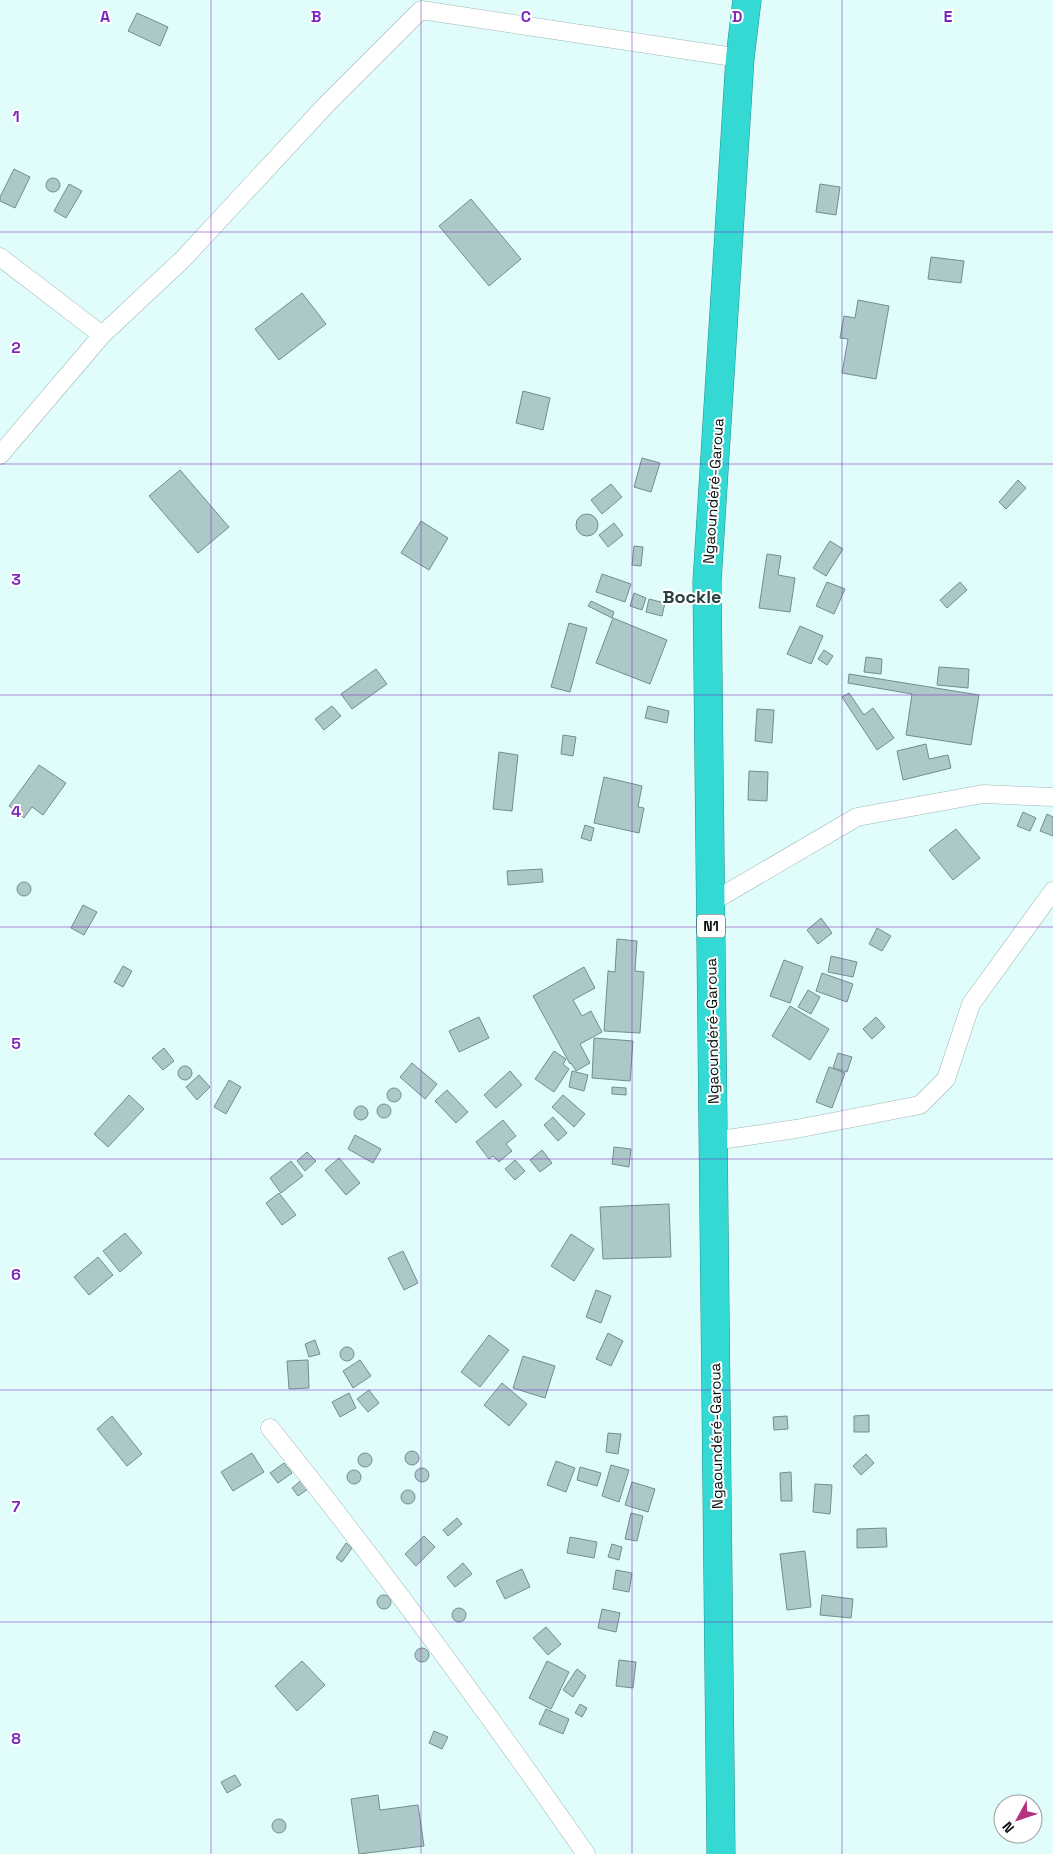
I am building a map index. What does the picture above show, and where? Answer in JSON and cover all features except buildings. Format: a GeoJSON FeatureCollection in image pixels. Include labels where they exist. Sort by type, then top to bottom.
{"type":"FeatureCollection","features":[{"type":"Feature","properties":{"kind":"highway","name":"Ngaoundéré-Garoua"},"geometry":{"type":"LineString","coordinates":[[721,1854],[707,582],[740,58],[747,0]]}},
{"type":"Feature","properties":{"kind":"street"},"geometry":{"type":"LineString","coordinates":[[0,455],[102,335],[184,259],[325,106],[421,10],[740,58]]}},
{"type":"Feature","properties":{"kind":"street"},"geometry":{"type":"LineString","coordinates":[[0,257],[102,335]]}},
{"type":"Feature","properties":{"kind":"street"},"geometry":{"type":"LineString","coordinates":[[710,903],[857,817],[983,794],[1053,796]]}},
{"type":"Feature","properties":{"kind":"street"},"geometry":{"type":"LineString","coordinates":[[713,1141],[796,1129],[920,1105],[946,1079],[971,1004],[1053,892]]}},
{"type":"Feature","properties":{"kind":"street"},"geometry":{"type":"LineString","coordinates":[[270,1428],[329,1502],[486,1711],[586,1854]]}},
{"type":"Feature","properties":{"kind":"district","name":"Bockle"},"geometry":{"type":"Point","coordinates":[692,596]}}]}
